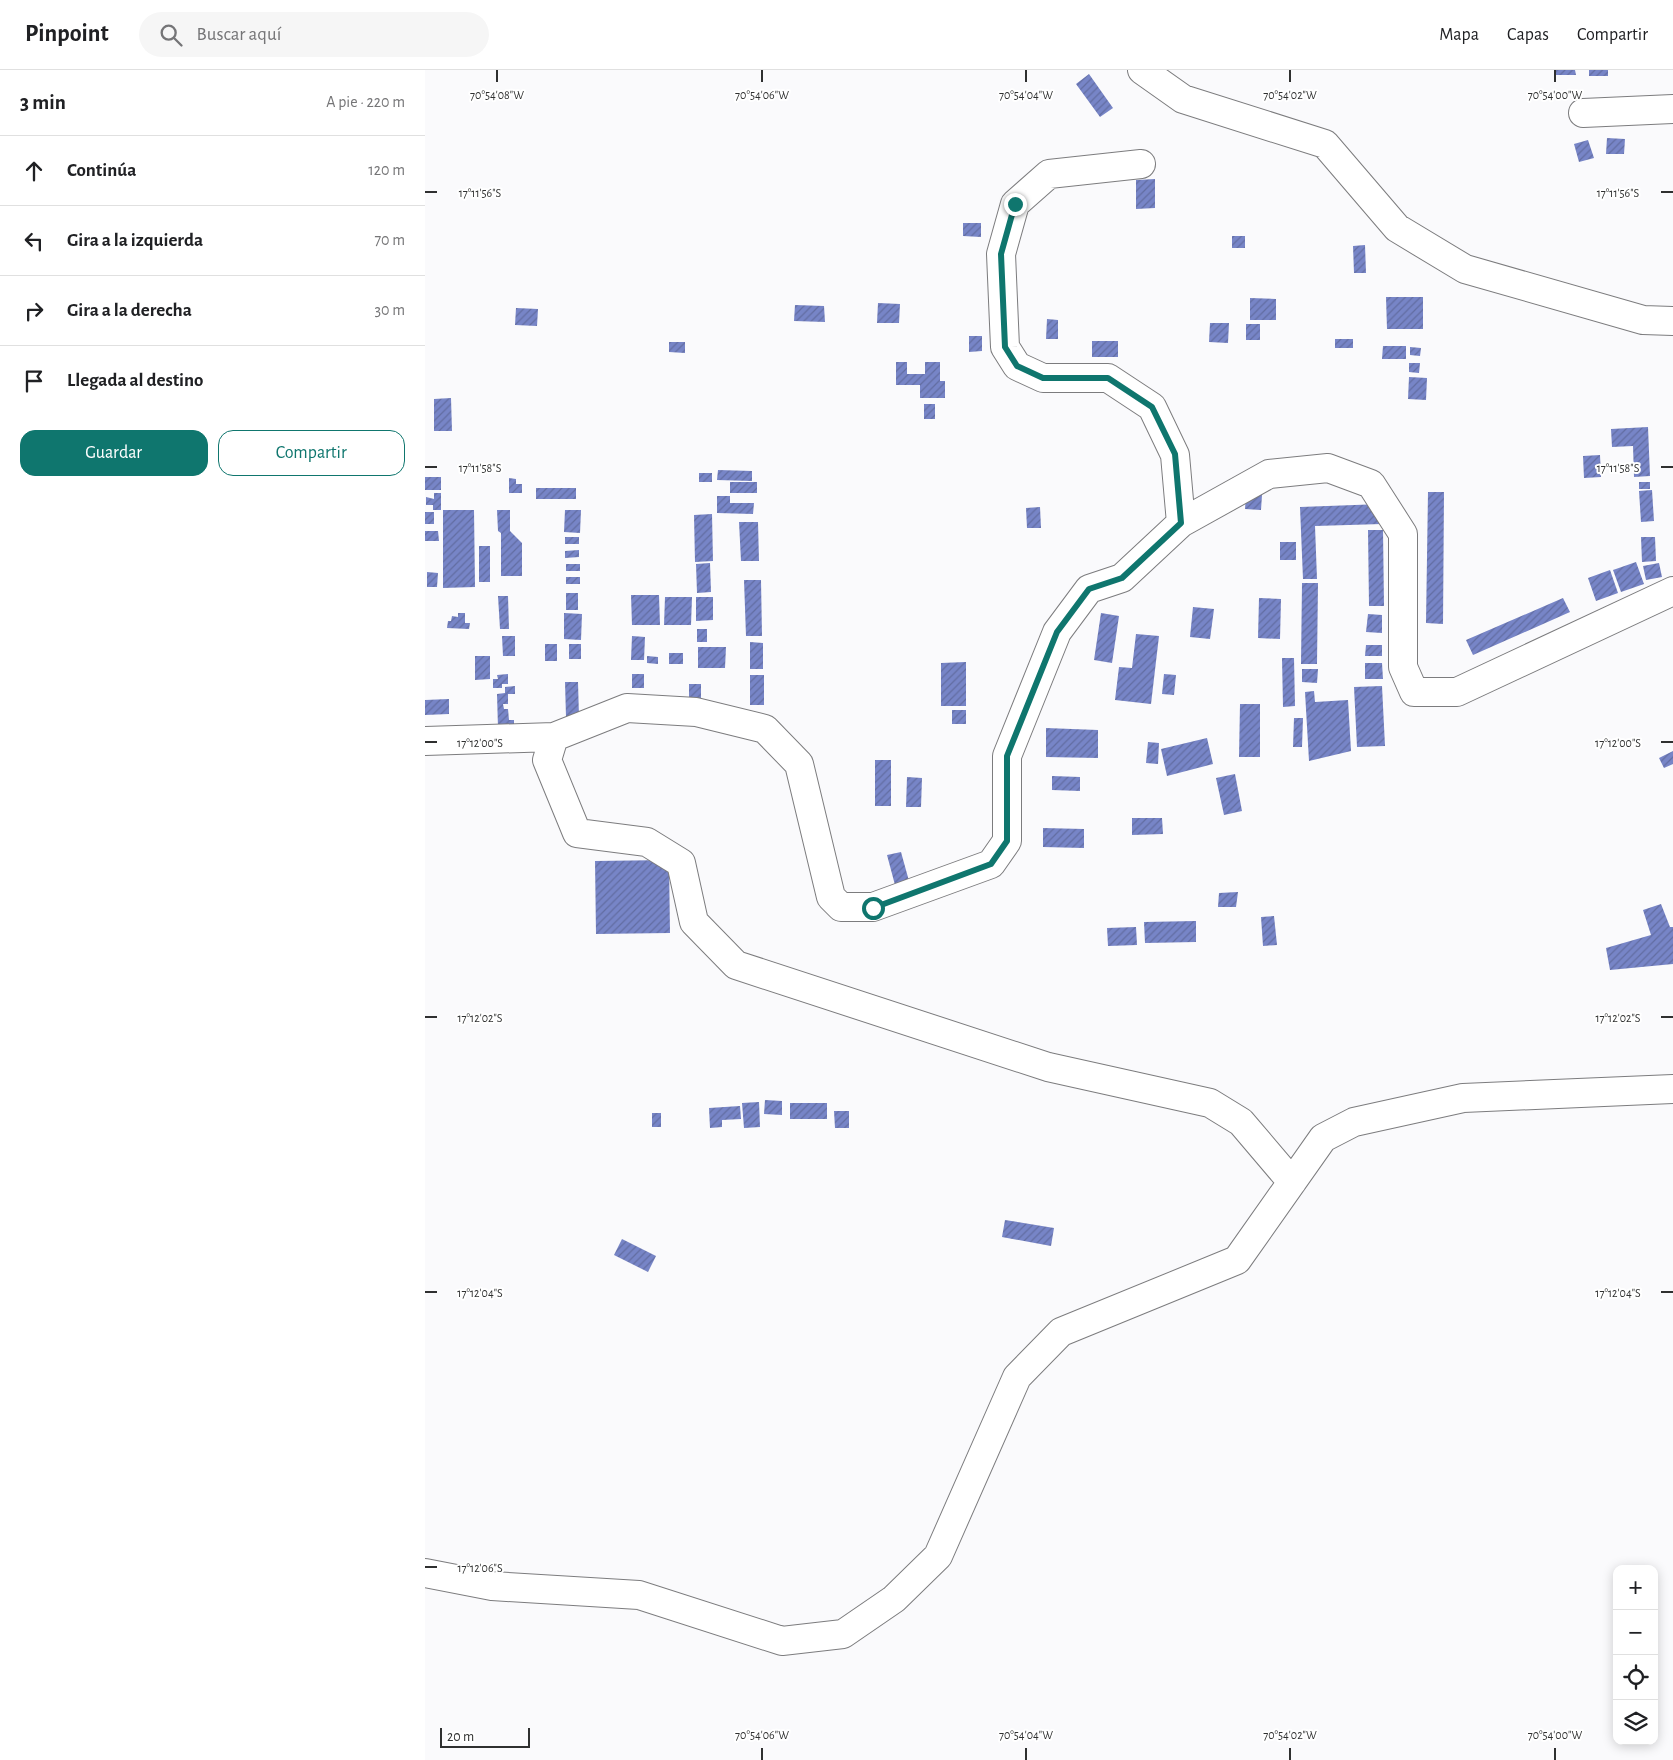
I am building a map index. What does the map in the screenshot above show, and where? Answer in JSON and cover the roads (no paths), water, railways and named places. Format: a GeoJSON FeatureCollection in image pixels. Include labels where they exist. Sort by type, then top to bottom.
{"type":"FeatureCollection","features":[{"type":"Feature","properties":{"kind":"street"},"geometry":{"type":"LineString","coordinates":[[1142,70],[1183,99],[1325,144],[1397,228],[1465,269],[1643,320],[1673,321]]}},
{"type":"Feature","properties":{"kind":"street"},"geometry":{"type":"LineString","coordinates":[[1583,112],[1673,109]]}},
{"type":"Feature","properties":{"kind":"street"},"geometry":{"type":"LineString","coordinates":[[1141,164],[1049,174],[1015,204],[1001,254],[1005,347],[1017,366],[1043,378],[1108,378],[1152,407],[1175,454],[1181,523]]}},
{"type":"Feature","properties":{"kind":"street"},"geometry":{"type":"LineString","coordinates":[[425,741],[554,737],[627,708],[696,712],[765,729],[799,764],[831,897],[841,908],[873,908],[991,864],[1007,841],[1007,756],[1057,632],[1089,589],[1122,578],[1181,523],[1269,474],[1328,468],[1371,484],[1403,534],[1403,667],[1414,692],[1457,692],[1673,591]]}},
{"type":"Feature","properties":{"kind":"street"},"geometry":{"type":"LineString","coordinates":[[554,737],[547,760],[577,833],[647,842],[681,863],[693,922],[736,965],[1049,1067],[1210,1102],[1241,1122],[1292,1182]]}},
{"type":"Feature","properties":{"kind":"street"},"geometry":{"type":"LineString","coordinates":[[425,1573],[492,1586],[639,1594],[782,1641],[843,1634],[894,1600],[938,1556],[1017,1377],[1061,1332],[1237,1260],[1323,1138],[1354,1122],[1463,1098],[1673,1089]]}}]}
